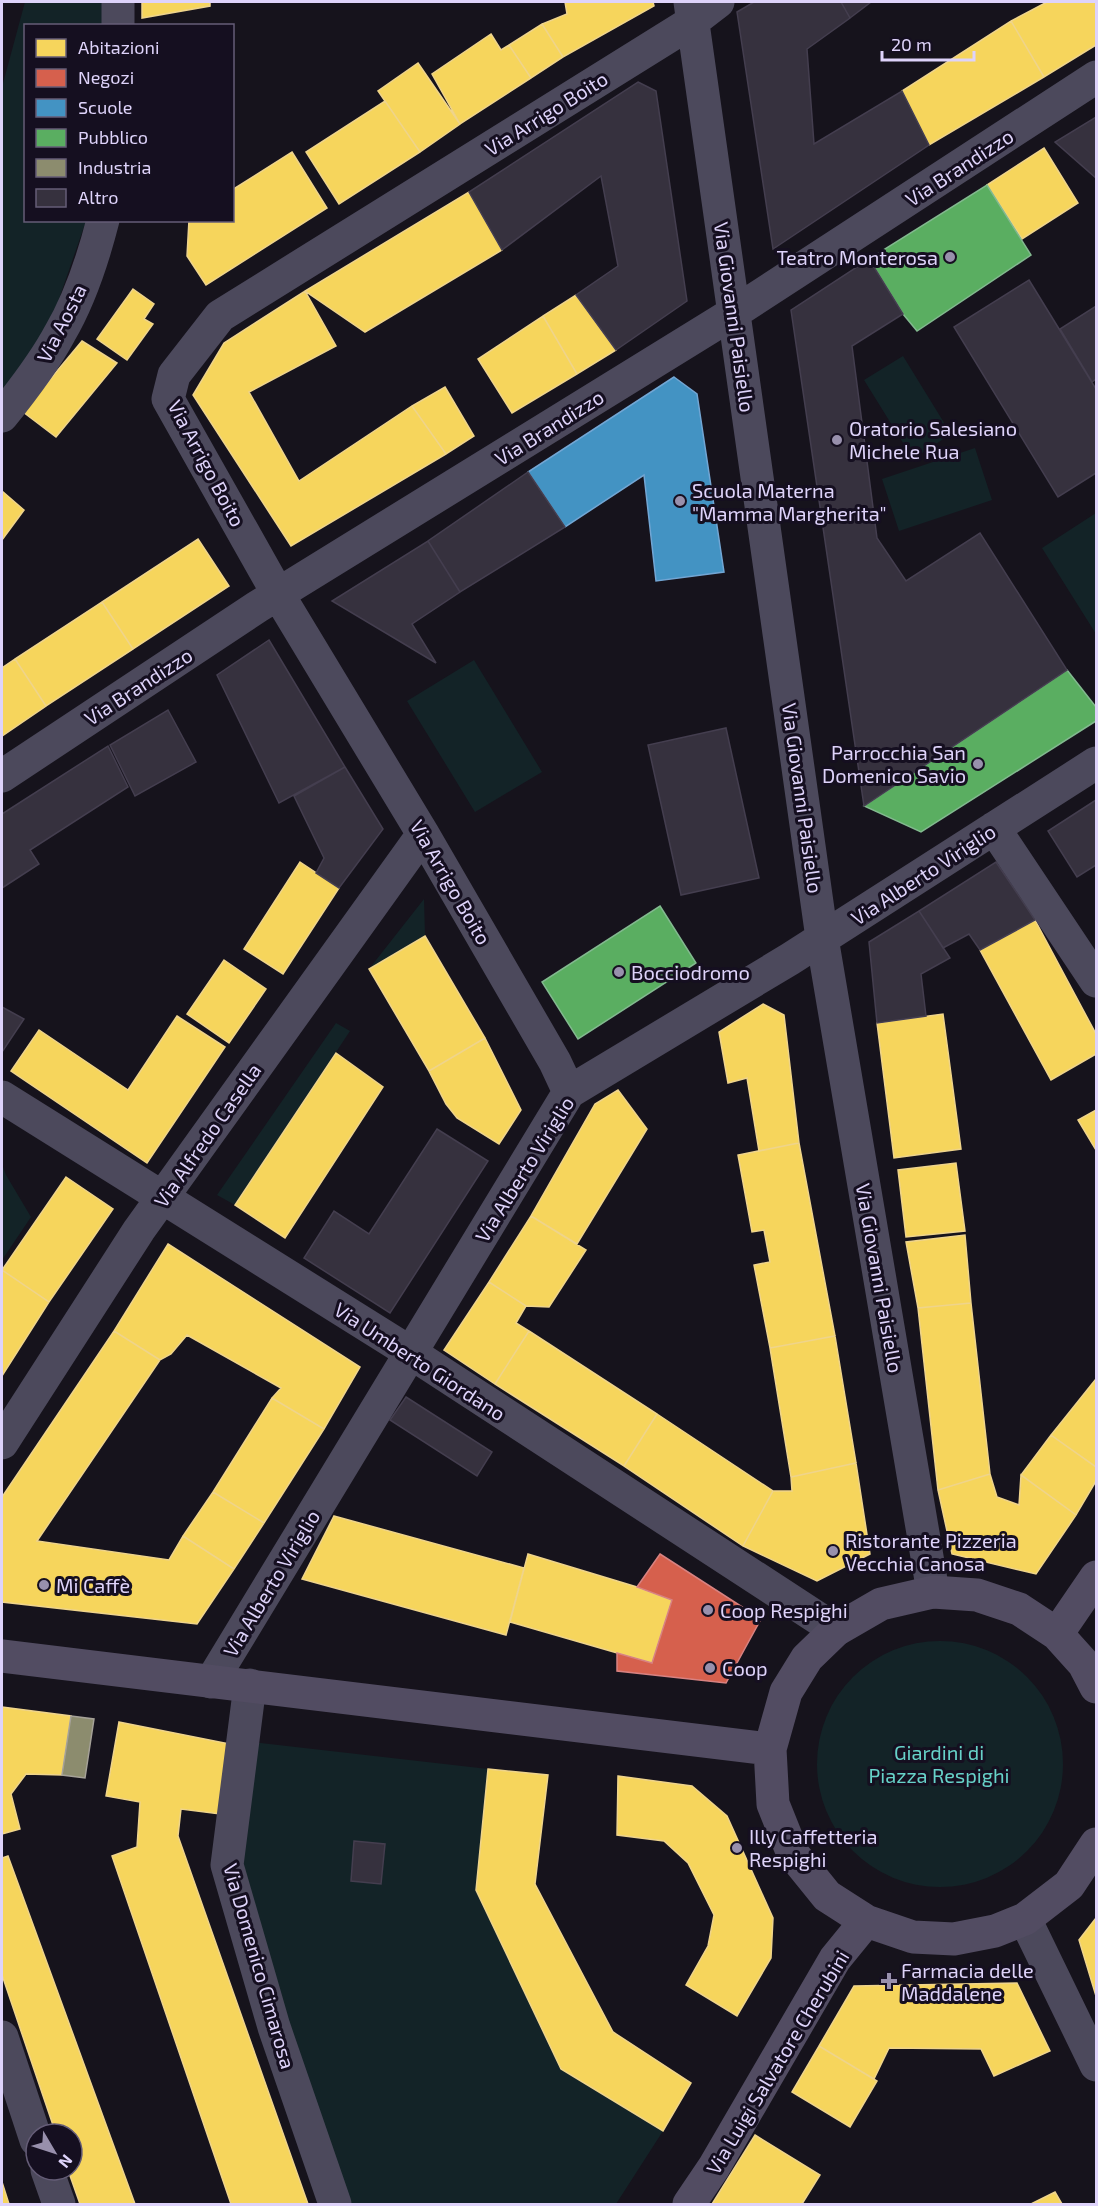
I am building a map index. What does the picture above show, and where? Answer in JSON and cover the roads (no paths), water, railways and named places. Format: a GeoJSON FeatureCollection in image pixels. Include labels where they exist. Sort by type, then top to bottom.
{"type":"FeatureCollection","features":[{"type":"Feature","properties":{"kind":"street"},"geometry":{"type":"LineString","coordinates":[[118,2],[118,24]]}},
{"type":"Feature","properties":{"kind":"street","name":"Via Arrigo Boito"},"geometry":{"type":"LineString","coordinates":[[569,1092],[555,1062],[423,834],[278,594],[168,399],[174,375],[191,350],[220,316],[691,12],[718,2]]}},
{"type":"Feature","properties":{"kind":"street","name":"Via Giovanni Paisiello"},"geometry":{"type":"LineString","coordinates":[[691,12],[822,938],[933,1592]]}},
{"type":"Feature","properties":{"kind":"street","name":"Via Brandizzo"},"geometry":{"type":"LineString","coordinates":[[2,776],[278,594],[735,312],[1096,77]]}},
{"type":"Feature","properties":{"kind":"street","name":"Via Aosta"},"geometry":{"type":"LineString","coordinates":[[2,416],[45,359],[75,305],[102,222]]}},
{"type":"Feature","properties":{"kind":"street","name":"Via Alberto Viriglio"},"geometry":{"type":"LineString","coordinates":[[211,1682],[569,1092],[780,966],[1096,763]]}},
{"type":"Feature","properties":{"kind":"street"},"geometry":{"type":"LineString","coordinates":[[994,828],[1096,981]]}},
{"type":"Feature","properties":{"kind":"street","name":"Via Alfredo Casella"},"geometry":{"type":"LineString","coordinates":[[2,1443],[139,1230],[423,834]]}},
{"type":"Feature","properties":{"kind":"street","name":"Via Umberto Giordano"},"geometry":{"type":"LineString","coordinates":[[2,1097],[411,1353],[836,1630]]}},
{"type":"Feature","properties":{"kind":"street"},"geometry":{"type":"LineString","coordinates":[[1057,1634],[1096,1577]]}},
{"type":"Feature","properties":{"kind":"street"},"geometry":{"type":"LineString","coordinates":[[1096,1687],[1084,1664],[1057,1634],[1019,1610],[977,1595],[933,1592],[881,1604],[836,1630],[807,1658],[786,1692],[770,1749],[773,1804],[793,1854],[827,1896],[866,1921],[913,1937],[954,1939],[995,1931],[1025,1918],[1069,1885],[1096,1844]]}},
{"type":"Feature","properties":{"kind":"street"},"geometry":{"type":"LineString","coordinates":[[2,1656],[770,1749]]}},
{"type":"Feature","properties":{"kind":"street","name":"Via Domenico Cimarosa"},"geometry":{"type":"LineString","coordinates":[[250,1685],[227,1865],[274,2027],[335,2205]]}},
{"type":"Feature","properties":{"kind":"street"},"geometry":{"type":"LineString","coordinates":[[1025,1918],[1096,2065]]}},
{"type":"Feature","properties":{"kind":"street","name":"Via Luigi Salvatore Cherubini"},"geometry":{"type":"LineString","coordinates":[[689,2205],[714,2167],[835,1959],[866,1921]]}},
{"type":"Feature","properties":{"kind":"street"},"geometry":{"type":"LineString","coordinates":[[2,2037],[30,2122]]}},
{"type":"Feature","properties":{"kind":"street"},"geometry":{"type":"LineString","coordinates":[[51,2182],[59,2205]]}},
{"type":"Feature","properties":{"kind":"place","name":"Teatro Monterosa"},"geometry":{"type":"Point","coordinates":[950,257]}},
{"type":"Feature","properties":{"kind":"place","name":"Oratorio Salesiano Michele Rua"},"geometry":{"type":"Point","coordinates":[837,440]}},
{"type":"Feature","properties":{"kind":"place","name":"Scuola Materna \"Mamma Margherita\""},"geometry":{"type":"Point","coordinates":[680,501]}},
{"type":"Feature","properties":{"kind":"place","name":"Parrocchia San Domenico Savio"},"geometry":{"type":"Point","coordinates":[978,764]}},
{"type":"Feature","properties":{"kind":"place","name":"Bocciodromo"},"geometry":{"type":"Point","coordinates":[619,972]}},
{"type":"Feature","properties":{"kind":"place","name":"Ristorante Pizzeria Vecchia Canosa"},"geometry":{"type":"Point","coordinates":[833,1551]}},
{"type":"Feature","properties":{"kind":"place","name":"Mi Caffè"},"geometry":{"type":"Point","coordinates":[44,1585]}},
{"type":"Feature","properties":{"kind":"place","name":"Coop Respighi"},"geometry":{"type":"Point","coordinates":[708,1610]}},
{"type":"Feature","properties":{"kind":"place","name":"Coop"},"geometry":{"type":"Point","coordinates":[710,1668]}},
{"type":"Feature","properties":{"kind":"place","name":"Illy Caffetteria Respighi"},"geometry":{"type":"Point","coordinates":[737,1848]}},
{"type":"Feature","properties":{"kind":"place","name":"Farmacia delle Maddalene"},"geometry":{"type":"Point","coordinates":[889,1981]}},
{"type":"Feature","properties":{"kind":"park label","name":"Giardini di Piazza Respighi"},"geometry":{"type":"Point","coordinates":[939,1764]}}]}
